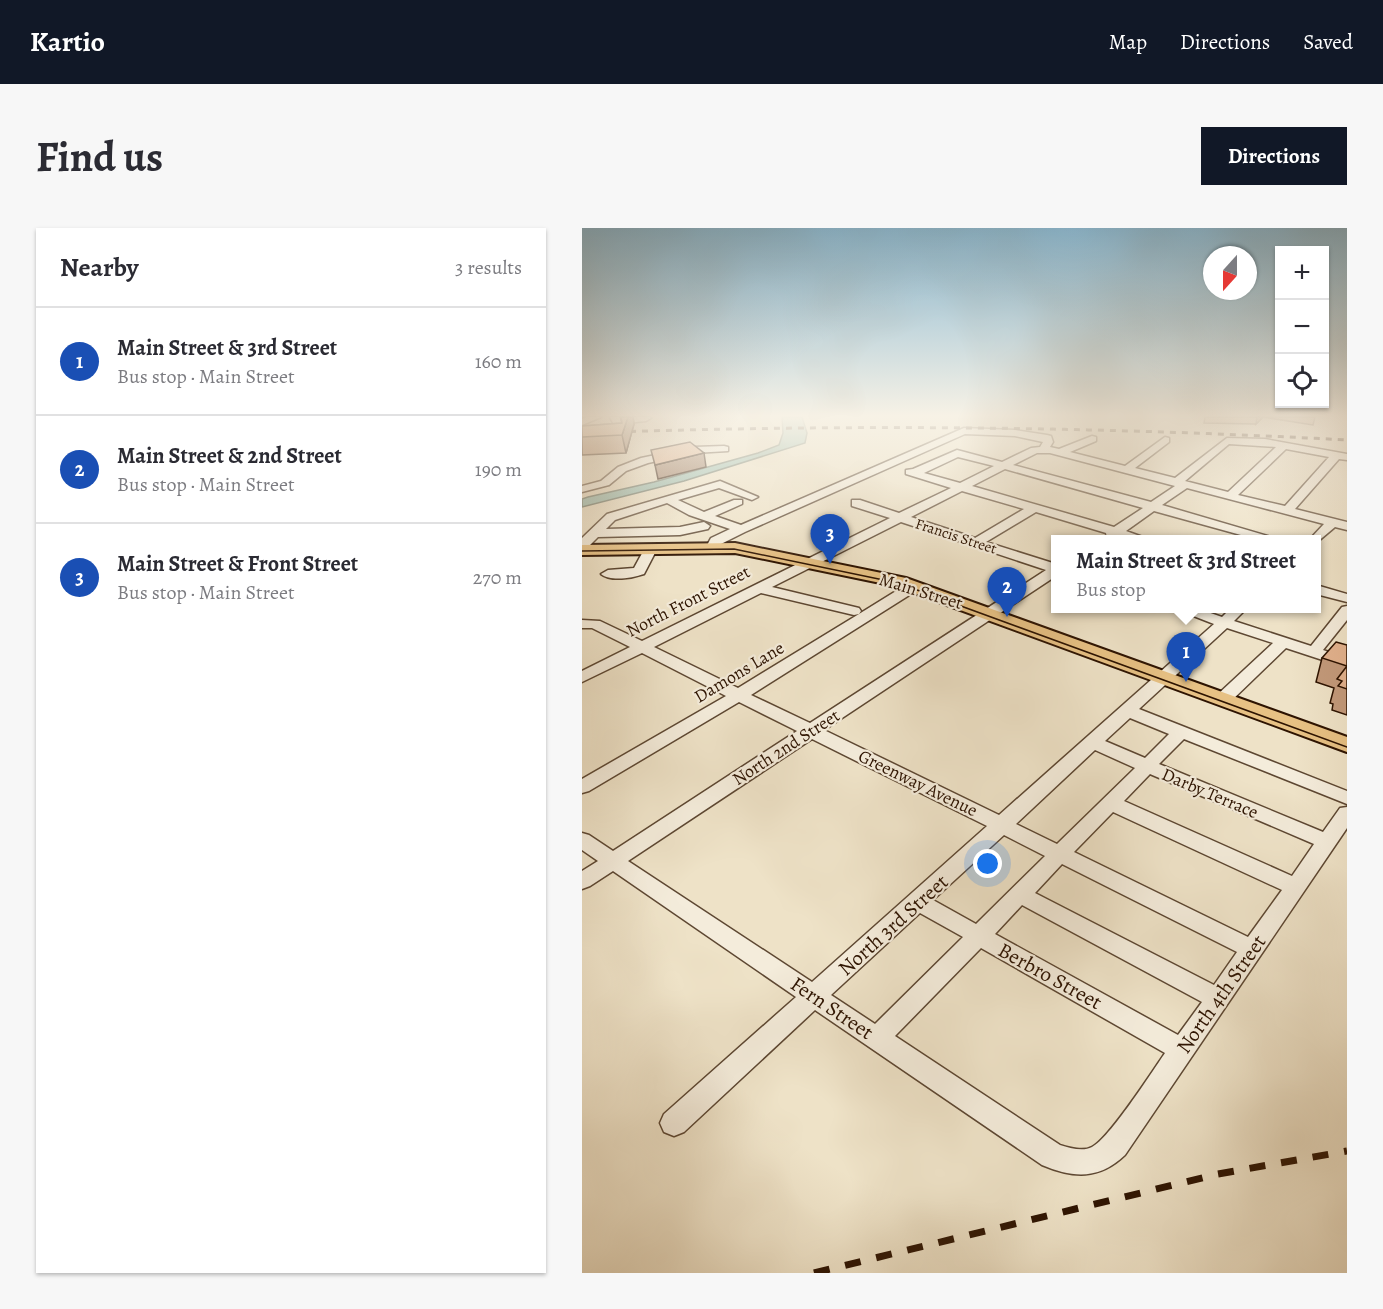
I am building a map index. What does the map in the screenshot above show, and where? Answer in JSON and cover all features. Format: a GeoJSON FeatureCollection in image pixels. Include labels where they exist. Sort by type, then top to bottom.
{"type":"FeatureCollection","features":[{"type":"Feature","properties":{"kind":"main road","name":"Main Street"},"geometry":{"type":"LineString","coordinates":[[586,547],[648,556],[712,547],[764,552],[914,586],[1347,745]]}},
{"type":"Feature","properties":{"kind":"street"},"geometry":{"type":"LineString","coordinates":[[583,487],[606,483],[622,469],[630,466]]}},
{"type":"Feature","properties":{"kind":"street"},"geometry":{"type":"LineString","coordinates":[[712,547],[716,541],[741,529],[886,466]]}},
{"type":"Feature","properties":{"kind":"street"},"geometry":{"type":"LineString","coordinates":[[890,466],[1129,535]]}},
{"type":"Feature","properties":{"kind":"street"},"geometry":{"type":"LineString","coordinates":[[914,473],[930,466]]}},
{"type":"Feature","properties":{"kind":"street"},"geometry":{"type":"LineString","coordinates":[[1000,466],[1257,535]]}},
{"type":"Feature","properties":{"kind":"street"},"geometry":{"type":"LineString","coordinates":[[1109,466],[1347,526]]}},
{"type":"Feature","properties":{"kind":"street"},"geometry":{"type":"LineString","coordinates":[[1126,470],[1132,466]]}},
{"type":"Feature","properties":{"kind":"street"},"geometry":{"type":"LineString","coordinates":[[1111,535],[1153,506],[1200,466]]}},
{"type":"Feature","properties":{"kind":"street"},"geometry":{"type":"LineString","coordinates":[[1230,496],[1262,466]]}},
{"type":"Feature","properties":{"kind":"street"},"geometry":{"type":"LineString","coordinates":[[1287,511],[1332,466]]}},
{"type":"Feature","properties":{"kind":"street","name":"North Front Street"},"geometry":{"type":"LineString","coordinates":[[582,677],[1004,467]]}},
{"type":"Feature","properties":{"kind":"street"},"geometry":{"type":"LineString","coordinates":[[586,547],[611,517],[668,499],[720,484],[752,497]]}},
{"type":"Feature","properties":{"kind":"street"},"geometry":{"type":"LineString","coordinates":[[668,499],[693,512],[687,519],[721,521],[741,529]]}},
{"type":"Feature","properties":{"kind":"street","name":"Francis Street"},"geometry":{"type":"LineString","coordinates":[[856,503],[1051,567]]}},
{"type":"Feature","properties":{"kind":"street"},"geometry":{"type":"LineString","coordinates":[[975,543],[1034,507]]}},
{"type":"Feature","properties":{"kind":"street"},"geometry":{"type":"LineString","coordinates":[[586,547],[680,531],[738,508],[721,521]]}},
{"type":"Feature","properties":{"kind":"street"},"geometry":{"type":"LineString","coordinates":[[1320,535],[1333,522]]}},
{"type":"Feature","properties":{"kind":"street"},"geometry":{"type":"LineString","coordinates":[[611,568],[636,573],[648,556]]}},
{"type":"Feature","properties":{"kind":"street","name":"North 2nd Street"},"geometry":{"type":"LineString","coordinates":[[582,881],[1051,572]]}},
{"type":"Feature","properties":{"kind":"street","name":"Damons Lane"},"geometry":{"type":"LineString","coordinates":[[582,787],[739,695],[914,586]]}},
{"type":"Feature","properties":{"kind":"street"},"geometry":{"type":"LineString","coordinates":[[758,588],[854,611]]}},
{"type":"Feature","properties":{"kind":"street"},"geometry":{"type":"LineString","coordinates":[[1314,652],[1346,599],[1321,590]]}},
{"type":"Feature","properties":{"kind":"street"},"geometry":{"type":"LineString","coordinates":[[1193,613],[1347,663]]}},
{"type":"Feature","properties":{"kind":"street","name":"North 3rd Street"},"geometry":{"type":"LineString","coordinates":[[674,1123],[1236,613]]}},
{"type":"Feature","properties":{"kind":"street","name":"Greenway Avenue"},"geometry":{"type":"LineString","coordinates":[[582,624],[595,624],[641,646],[1252,949]]}},
{"type":"Feature","properties":{"kind":"street"},"geometry":{"type":"LineString","coordinates":[[1223,699],[1284,642]]}},
{"type":"Feature","properties":{"kind":"street"},"geometry":{"type":"LineString","coordinates":[[1129,711],[1347,798]]}},
{"type":"Feature","properties":{"kind":"street"},"geometry":{"type":"LineString","coordinates":[[877,1038],[1181,732]]}},
{"type":"Feature","properties":{"kind":"street","name":"Darby Terrace"},"geometry":{"type":"LineString","coordinates":[[1093,743],[1148,766],[1339,830]]}},
{"type":"Feature","properties":{"kind":"street"},"geometry":{"type":"LineString","coordinates":[[1111,803],[1296,887]]}},
{"type":"Feature","properties":{"kind":"street","name":"North 4th Street"},"geometry":{"type":"LineString","coordinates":[[1087,1162],[1099,1160],[1115,1146],[1252,949],[1339,830]]}},
{"type":"Feature","properties":{"kind":"street","name":"Fern Street"},"geometry":{"type":"LineString","coordinates":[[582,840],[1052,1156],[1087,1162]]}},
{"type":"Feature","properties":{"kind":"street"},"geometry":{"type":"LineString","coordinates":[[1019,894],[1218,999]]}},
{"type":"Feature","properties":{"kind":"street","name":"Berbro Street"},"geometry":{"type":"LineString","coordinates":[[919,902],[1182,1050]]}},
{"type":"Feature","properties":{"kind":"water"},"geometry":{"type":"Polygon","coordinates":[[[712,466],[733,466],[684,481],[582,507],[582,499],[712,466]]]}},
{"type":"Feature","properties":{"kind":"building"},"geometry":{"type":"Polygon","coordinates":[[[1336,642],[1347,645],[1347,666],[1322,658],[1336,642]]]}},
{"type":"Feature","properties":{"kind":"building"},"geometry":{"type":"Polygon","coordinates":[[[1347,666],[1347,689],[1338,686],[1342,681],[1337,679],[1347,666]]]}},
{"type":"Feature","properties":{"kind":"tram line"},"geometry":{"type":"LineString","coordinates":[[582,551],[734,549],[898,583],[1347,747]]}},
{"type":"Feature","properties":{"kind":"railway"},"geometry":{"type":"LineString","coordinates":[[814,1273],[1218,1174],[1347,1151]]}},
{"type":"Feature","properties":{"kind":"place","name":"Main Street & Front Street"},"geometry":{"type":"Point","coordinates":[830,564]}},
{"type":"Feature","properties":{"kind":"place","name":"Main Street & 2nd Street"},"geometry":{"type":"Point","coordinates":[1007,617]}},
{"type":"Feature","properties":{"kind":"place","name":"Main Street & 3rd Street"},"geometry":{"type":"Point","coordinates":[1186,682]}}]}
